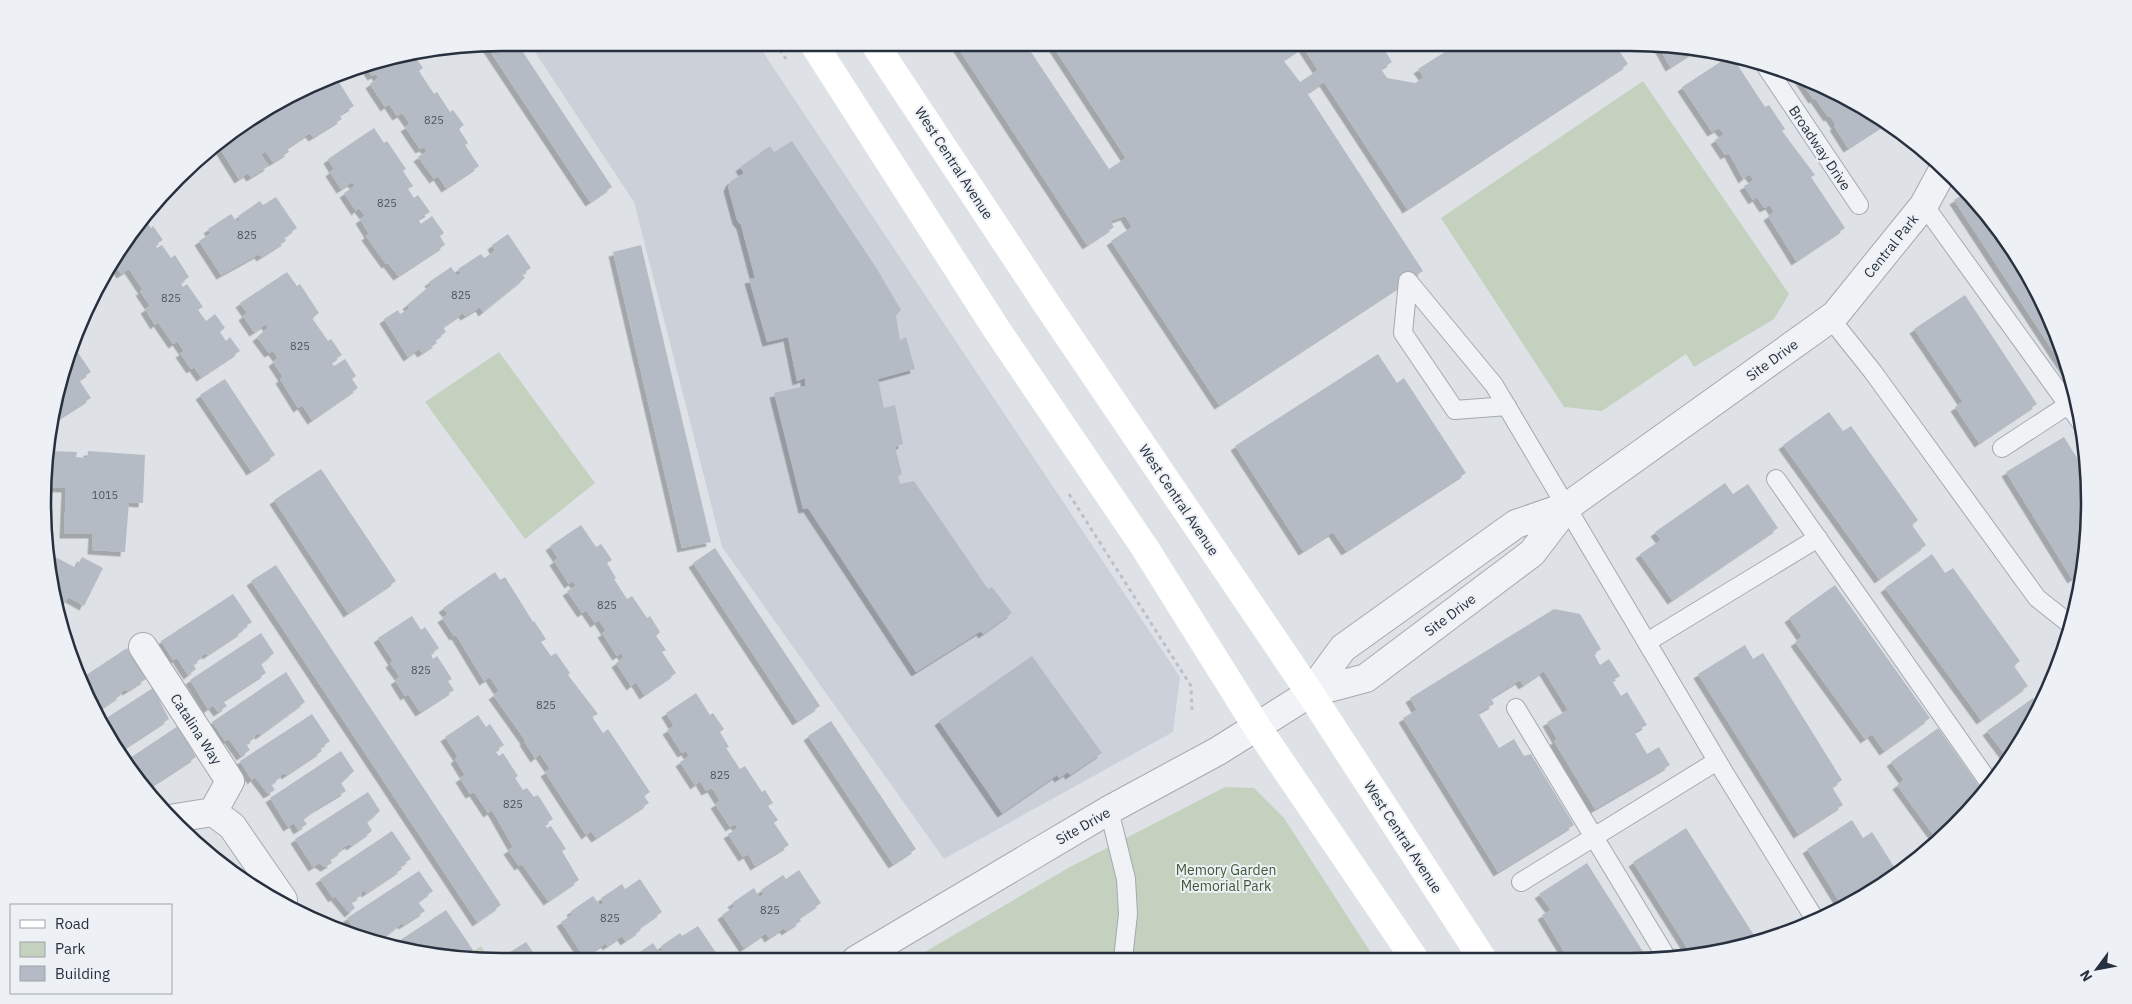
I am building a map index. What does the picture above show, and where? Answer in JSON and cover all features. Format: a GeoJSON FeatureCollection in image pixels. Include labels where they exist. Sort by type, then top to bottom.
{"type":"FeatureCollection","features":[{"type":"Feature","properties":{"kind":"main road"},"geometry":{"type":"LineString","coordinates":[[819,51],[997,330],[1145,548],[1257,727],[1411,953]]}},
{"type":"Feature","properties":{"kind":"main road","name":"West Central Avenue"},"geometry":{"type":"LineString","coordinates":[[880,51],[1044,300],[1310,693],[1479,953]]}},
{"type":"Feature","properties":{"kind":"street","name":"Central Park"},"geometry":{"type":"LineString","coordinates":[[1830,318],[1924,205],[1940,175]]}},
{"type":"Feature","properties":{"kind":"street","name":"Site Drive"},"geometry":{"type":"LineString","coordinates":[[1310,693],[1348,644],[1516,524],[1568,506],[1830,318]]}},
{"type":"Feature","properties":{"kind":"street","name":"Site Drive"},"geometry":{"type":"LineString","coordinates":[[868,953],[1109,810],[1218,751],[1310,693],[1366,678],[1532,553],[1568,506]]}},
{"type":"Feature","properties":{"kind":"street","name":"Catalina Way"},"geometry":{"type":"LineString","coordinates":[[142,647],[230,781],[213,812]]}},
{"type":"Feature","properties":{"kind":"street"},"geometry":{"type":"LineString","coordinates":[[180,817],[213,812],[232,826],[277,892]]}},
{"type":"Feature","properties":{"kind":"lane","name":"Broadway Drive"},"geometry":{"type":"LineString","coordinates":[[1771,74],[1859,205]]}},
{"type":"Feature","properties":{"kind":"lane"},"geometry":{"type":"LineString","coordinates":[[1924,205],[2067,395]]}},
{"type":"Feature","properties":{"kind":"lane"},"geometry":{"type":"LineString","coordinates":[[1507,406],[1455,410],[1402,333],[1408,282],[1494,385],[1507,406],[1568,506],[1647,642],[1812,914]]}},
{"type":"Feature","properties":{"kind":"lane"},"geometry":{"type":"LineString","coordinates":[[1830,318],[1873,372],[2037,598],[2065,620]]}},
{"type":"Feature","properties":{"kind":"lane"},"geometry":{"type":"LineString","coordinates":[[2002,448],[2069,403]]}},
{"type":"Feature","properties":{"kind":"lane"},"geometry":{"type":"LineString","coordinates":[[1776,479],[1986,778]]}},
{"type":"Feature","properties":{"kind":"lane"},"geometry":{"type":"LineString","coordinates":[[1647,642],[1818,538]]}},
{"type":"Feature","properties":{"kind":"lane"},"geometry":{"type":"LineString","coordinates":[[1516,708],[1663,952]]}},
{"type":"Feature","properties":{"kind":"lane"},"geometry":{"type":"LineString","coordinates":[[1521,882],[1718,760]]}},
{"type":"Feature","properties":{"kind":"lane"},"geometry":{"type":"LineString","coordinates":[[1109,810],[1126,879],[1128,914],[1124,953]]}},
{"type":"Feature","properties":{"kind":"shaded area"},"geometry":{"type":"Polygon","coordinates":[[[534,51],[762,51],[1180,677],[1173,732],[944,859],[722,547],[634,202],[534,51]]]}},
{"type":"Feature","properties":{"kind":"green space"},"geometry":{"type":"Polygon","coordinates":[[[1643,81],[1789,294],[1774,319],[1694,367],[1686,354],[1602,411],[1564,407],[1441,218],[1643,81]]]}},
{"type":"Feature","properties":{"kind":"green space"},"geometry":{"type":"Polygon","coordinates":[[[499,352],[595,483],[525,539],[425,402],[499,352]]]}},
{"type":"Feature","properties":{"kind":"green space","name":"Memory Garden Memorial Park"},"geometry":{"type":"Polygon","coordinates":[[[1225,787],[1254,788],[1284,818],[1371,953],[923,953],[1070,867],[1225,787]]]}},
{"type":"Feature","properties":{"kind":"green space"},"geometry":{"type":"Polygon","coordinates":[[[481,946],[485,952],[473,952],[481,946]]]}},
{"type":"Feature","properties":{"kind":"building"},"geometry":{"type":"Polygon","coordinates":[[[490,51],[522,51],[612,187],[590,202],[490,51]]]}},
{"type":"Feature","properties":{"kind":"building"},"geometry":{"type":"Polygon","coordinates":[[[960,51],[1030,51],[1109,169],[1126,158],[1056,51],[1297,51],[1283,60],[1300,82],[1318,70],[1306,51],[1385,51],[1392,62],[1381,69],[1387,78],[1415,83],[1424,77],[1418,69],[1446,51],[1619,51],[1628,64],[1407,209],[1324,82],[1307,93],[1423,271],[1219,405],[1111,241],[1132,227],[1125,216],[1110,221],[1114,227],[1087,245],[960,51]]]}},
{"type":"Feature","properties":{"kind":"building"},"geometry":{"type":"Polygon","coordinates":[[[1662,52],[1689,55],[1670,67],[1662,52]]]}},
{"type":"Feature","properties":{"kind":"building"},"geometry":{"type":"Polygon","coordinates":[[[417,60],[423,68],[419,71],[434,94],[437,92],[450,112],[453,110],[464,125],[459,129],[468,143],[465,145],[479,166],[446,188],[438,176],[434,179],[418,157],[427,151],[424,147],[420,149],[405,127],[410,124],[402,113],[397,116],[389,104],[385,107],[370,84],[378,78],[376,74],[372,76],[369,72],[417,60]]]}},
{"type":"Feature","properties":{"kind":"building"},"geometry":{"type":"Polygon","coordinates":[[[1722,61],[1737,65],[1765,107],[1769,105],[1785,129],[1782,131],[1815,175],[1811,177],[1845,228],[1796,261],[1768,216],[1774,212],[1770,205],[1764,208],[1757,197],[1753,200],[1744,186],[1754,180],[1749,174],[1743,179],[1729,153],[1725,155],[1715,140],[1724,134],[1719,128],[1712,132],[1682,87],[1722,61]]]}},
{"type":"Feature","properties":{"kind":"building"},"geometry":{"type":"Polygon","coordinates":[[[339,82],[354,106],[339,115],[342,119],[313,137],[310,133],[287,148],[289,152],[273,162],[265,151],[261,155],[269,166],[251,177],[248,173],[239,179],[221,150],[252,127],[277,112],[339,82]]]}},
{"type":"Feature","properties":{"kind":"building"},"geometry":{"type":"Polygon","coordinates":[[[1805,87],[1829,98],[1880,127],[1848,148],[1830,116],[1828,117],[1815,98],[1813,99],[1805,87]]]}},
{"type":"Feature","properties":{"kind":"building"},"geometry":{"type":"Polygon","coordinates":[[[374,128],[384,143],[387,141],[406,169],[403,171],[413,186],[408,189],[414,198],[418,195],[430,212],[418,219],[421,224],[432,216],[444,233],[440,236],[445,245],[398,276],[388,263],[386,264],[366,236],[369,234],[360,219],[365,216],[359,208],[356,211],[344,193],[355,186],[352,182],[341,189],[330,172],[334,169],[328,159],[374,128]]]}},
{"type":"Feature","properties":{"kind":"building"},"geometry":{"type":"Polygon","coordinates":[[[792,141],[877,269],[901,310],[896,316],[900,340],[906,337],[915,369],[878,379],[884,408],[895,405],[903,444],[895,447],[902,474],[898,476],[900,484],[914,481],[988,589],[992,587],[1012,613],[983,634],[981,631],[916,672],[808,508],[803,509],[774,393],[805,386],[805,378],[797,381],[788,337],[767,342],[749,279],[755,278],[741,225],[737,220],[728,187],[731,181],[744,173],[740,167],[770,146],[774,152],[792,141]]]}},
{"type":"Feature","properties":{"kind":"building"},"geometry":{"type":"Polygon","coordinates":[[[1961,196],[1988,228],[2005,252],[2034,303],[2057,357],[1954,200],[1961,196]]]}},
{"type":"Feature","properties":{"kind":"building"},"geometry":{"type":"Polygon","coordinates":[[[276,197],[297,228],[284,237],[286,241],[261,257],[259,254],[221,275],[199,241],[211,233],[208,229],[231,214],[237,222],[240,220],[238,216],[260,201],[263,205],[276,197]]]}},
{"type":"Feature","properties":{"kind":"building"},"geometry":{"type":"Polygon","coordinates":[[[148,223],[151,228],[153,226],[163,240],[155,245],[157,248],[162,245],[171,258],[175,255],[189,277],[181,283],[183,287],[187,284],[203,307],[198,310],[206,321],[215,314],[225,328],[220,332],[226,341],[230,337],[240,351],[201,377],[194,367],[191,369],[180,353],[184,351],[177,341],[173,344],[158,322],[155,325],[145,309],[150,306],[140,291],[143,290],[129,269],[121,274],[117,268],[127,252],[148,223]]]}},
{"type":"Feature","properties":{"kind":"building"},"geometry":{"type":"Polygon","coordinates":[[[508,234],[531,268],[522,274],[525,278],[483,312],[480,307],[465,316],[463,313],[443,327],[446,332],[435,340],[437,343],[422,353],[419,349],[408,357],[384,319],[398,310],[400,314],[410,308],[407,305],[431,285],[429,282],[451,267],[457,276],[461,273],[458,269],[481,254],[484,258],[495,251],[492,245],[508,234]]]}},
{"type":"Feature","properties":{"kind":"building"},"geometry":{"type":"Polygon","coordinates":[[[641,245],[711,542],[682,548],[613,252],[641,245]]]}},
{"type":"Feature","properties":{"kind":"building"},"geometry":{"type":"Polygon","coordinates":[[[287,272],[297,286],[300,284],[319,313],[312,318],[328,341],[331,339],[342,355],[331,362],[334,366],[345,359],[356,376],[352,379],[358,388],[312,420],[302,405],[298,408],[280,379],[283,377],[273,362],[278,358],[273,351],[269,353],[257,337],[268,328],[266,324],[254,332],[243,316],[247,313],[240,303],[287,272]]]}},
{"type":"Feature","properties":{"kind":"building"},"geometry":{"type":"Polygon","coordinates":[[[1965,295],[2037,404],[1979,443],[1955,407],[1963,402],[1914,329],[1965,295]]]}},
{"type":"Feature","properties":{"kind":"building"},"geometry":{"type":"Polygon","coordinates":[[[77,351],[91,372],[79,380],[91,398],[59,418],[77,351]]]}},
{"type":"Feature","properties":{"kind":"building"},"geometry":{"type":"Polygon","coordinates":[[[1378,354],[1397,383],[1404,378],[1466,473],[1346,551],[1333,532],[1303,551],[1235,446],[1378,354]]]}},
{"type":"Feature","properties":{"kind":"building"},"geometry":{"type":"Polygon","coordinates":[[[225,379],[275,455],[251,471],[200,395],[225,379]]]}},
{"type":"Feature","properties":{"kind":"building"},"geometry":{"type":"Polygon","coordinates":[[[1829,412],[1843,431],[1851,426],[1918,520],[1912,525],[1926,545],[1879,579],[1783,445],[1829,412]]]}},
{"type":"Feature","properties":{"kind":"building"},"geometry":{"type":"Polygon","coordinates":[[[2064,437],[2079,461],[2081,502],[2080,531],[2077,561],[2074,577],[2072,579],[2006,472],[2064,437]]]}},
{"type":"Feature","properties":{"kind":"building"},"geometry":{"type":"Polygon","coordinates":[[[54,451],[77,452],[76,457],[87,458],[88,451],[145,455],[143,503],[129,502],[125,552],[92,550],[93,534],[64,534],[66,488],[52,487],[54,451]]]}},
{"type":"Feature","properties":{"kind":"building"},"geometry":{"type":"Polygon","coordinates":[[[321,469],[396,581],[348,613],[274,500],[321,469]]]}},
{"type":"Feature","properties":{"kind":"building"},"geometry":{"type":"Polygon","coordinates":[[[1725,483],[1733,494],[1748,484],[1778,528],[1672,600],[1640,554],[1661,540],[1655,532],[1725,483]]]}},
{"type":"Feature","properties":{"kind":"building"},"geometry":{"type":"Polygon","coordinates":[[[581,525],[596,547],[601,544],[612,560],[607,563],[616,578],[614,579],[627,599],[632,596],[647,618],[650,616],[660,632],[656,636],[666,650],[662,652],[676,673],[644,695],[636,682],[631,686],[616,663],[624,657],[621,653],[617,656],[602,633],[606,631],[599,620],[595,623],[586,610],[582,613],[567,591],[576,586],[573,581],[569,584],[554,561],[558,558],[550,546],[581,525]]]}},
{"type":"Feature","properties":{"kind":"building"},"geometry":{"type":"Polygon","coordinates":[[[715,548],[820,706],[797,721],[693,563],[715,548]]]}},
{"type":"Feature","properties":{"kind":"building"},"geometry":{"type":"Polygon","coordinates":[[[1932,554],[1945,573],[1953,568],[2020,661],[2014,666],[2028,686],[1981,720],[1885,588],[1932,554]]]}},
{"type":"Feature","properties":{"kind":"building"},"geometry":{"type":"Polygon","coordinates":[[[55,557],[76,568],[82,557],[103,568],[84,606],[68,597],[64,605],[55,557]]]}},
{"type":"Feature","properties":{"kind":"building"},"geometry":{"type":"Polygon","coordinates":[[[276,565],[501,905],[477,922],[251,581],[276,565]]]}},
{"type":"Feature","properties":{"kind":"building"},"geometry":{"type":"Polygon","coordinates":[[[495,572],[500,580],[505,577],[546,639],[541,642],[551,656],[556,653],[570,673],[568,675],[598,714],[592,717],[603,733],[608,729],[650,792],[644,796],[649,803],[596,838],[591,831],[586,835],[545,772],[550,769],[540,754],[535,758],[525,740],[493,695],[499,691],[490,677],[484,681],[456,635],[454,636],[442,618],[448,614],[443,608],[495,572]]]}},
{"type":"Feature","properties":{"kind":"building"},"geometry":{"type":"Polygon","coordinates":[[[1835,585],[1930,718],[1884,751],[1872,734],[1865,739],[1795,642],[1802,637],[1789,618],[1835,585]]]}},
{"type":"Feature","properties":{"kind":"building"},"geometry":{"type":"Polygon","coordinates":[[[233,594],[252,622],[242,629],[243,631],[207,655],[206,653],[201,656],[202,658],[193,664],[196,669],[188,675],[177,658],[173,660],[161,641],[233,594]]]}},
{"type":"Feature","properties":{"kind":"building"},"geometry":{"type":"Polygon","coordinates":[[[1554,609],[1580,614],[1601,649],[1594,654],[1600,665],[1609,659],[1620,676],[1612,681],[1621,696],[1627,692],[1647,725],[1634,732],[1647,754],[1659,747],[1670,765],[1595,809],[1554,741],[1557,739],[1547,722],[1568,710],[1544,671],[1523,685],[1520,680],[1491,698],[1494,704],[1478,713],[1499,748],[1514,739],[1524,756],[1531,754],[1574,825],[1498,872],[1403,718],[1417,710],[1410,698],[1554,609]]]}},
{"type":"Feature","properties":{"kind":"building"},"geometry":{"type":"Polygon","coordinates":[[[412,616],[421,630],[425,627],[439,648],[431,654],[433,659],[437,656],[452,679],[448,681],[454,690],[420,712],[408,694],[405,696],[395,680],[400,677],[390,663],[393,661],[378,638],[412,616]]]}},
{"type":"Feature","properties":{"kind":"building"},"geometry":{"type":"Polygon","coordinates":[[[261,633],[274,653],[261,664],[266,673],[223,701],[227,706],[218,712],[213,705],[208,709],[190,680],[261,633]]]}},
{"type":"Feature","properties":{"kind":"building"},"geometry":{"type":"Polygon","coordinates":[[[1745,645],[1753,659],[1763,653],[1842,780],[1832,787],[1843,805],[1798,834],[1698,674],[1745,645]]]}},
{"type":"Feature","properties":{"kind":"building"},"geometry":{"type":"Polygon","coordinates":[[[127,648],[146,679],[127,691],[126,689],[120,693],[121,695],[102,708],[86,675],[127,648]]]}},
{"type":"Feature","properties":{"kind":"building"},"geometry":{"type":"Polygon","coordinates":[[[1032,656],[1102,753],[1070,775],[1068,772],[1059,778],[1057,775],[1002,813],[939,721],[1032,656]]]}},
{"type":"Feature","properties":{"kind":"building"},"geometry":{"type":"Polygon","coordinates":[[[286,672],[305,702],[260,735],[258,733],[254,736],[255,738],[246,744],[250,750],[241,756],[229,739],[225,741],[212,722],[286,672]]]}},
{"type":"Feature","properties":{"kind":"building"},"geometry":{"type":"Polygon","coordinates":[[[153,688],[169,719],[125,748],[107,718],[153,688]]]}},
{"type":"Feature","properties":{"kind":"building"},"geometry":{"type":"Polygon","coordinates":[[[696,693],[710,715],[713,713],[724,729],[720,732],[729,747],[726,748],[740,769],[745,766],[762,792],[765,790],[773,803],[768,806],[778,820],[774,823],[789,845],[755,866],[748,854],[743,857],[728,834],[738,828],[735,824],[730,827],[715,804],[720,801],[712,788],[706,791],[700,781],[695,785],[680,762],[689,756],[686,751],[682,753],[667,730],[674,726],[666,713],[696,693]]]}},
{"type":"Feature","properties":{"kind":"building"},"geometry":{"type":"Polygon","coordinates":[[[2033,698],[2035,700],[2004,754],[1987,731],[2033,698]]]}},
{"type":"Feature","properties":{"kind":"building"},"geometry":{"type":"Polygon","coordinates":[[[312,714],[330,741],[320,748],[322,751],[286,775],[285,773],[280,775],[281,777],[271,784],[275,790],[268,794],[255,777],[252,780],[240,761],[312,714]]]}},
{"type":"Feature","properties":{"kind":"building"},"geometry":{"type":"Polygon","coordinates":[[[478,715],[486,727],[490,724],[504,745],[495,751],[499,756],[503,753],[518,776],[515,778],[523,790],[527,788],[534,797],[538,795],[553,819],[545,824],[547,828],[551,826],[566,849],[562,851],[579,880],[548,901],[522,864],[519,866],[508,850],[513,847],[492,810],[488,813],[474,792],[470,794],[460,778],[465,775],[455,759],[458,757],[445,737],[478,715]]]}},
{"type":"Feature","properties":{"kind":"building"},"geometry":{"type":"Polygon","coordinates":[[[831,721],[916,849],[893,864],[808,736],[831,721]]]}},
{"type":"Feature","properties":{"kind":"building"},"geometry":{"type":"Polygon","coordinates":[[[178,726],[196,757],[152,786],[131,757],[178,726]]]}},
{"type":"Feature","properties":{"kind":"building"},"geometry":{"type":"Polygon","coordinates":[[[1938,728],[1979,786],[1949,821],[1933,835],[1897,785],[1904,780],[1891,762],[1938,728]]]}},
{"type":"Feature","properties":{"kind":"building"},"geometry":{"type":"Polygon","coordinates":[[[341,751],[354,771],[341,783],[346,791],[303,819],[307,824],[298,830],[294,823],[288,827],[270,798],[341,751]]]}},
{"type":"Feature","properties":{"kind":"building"},"geometry":{"type":"Polygon","coordinates":[[[368,792],[380,811],[367,822],[372,831],[351,846],[350,844],[342,848],[343,850],[330,859],[332,863],[325,867],[319,863],[313,867],[295,839],[368,792]]]}},
{"type":"Feature","properties":{"kind":"building"},"geometry":{"type":"Polygon","coordinates":[[[1852,820],[1863,838],[1872,832],[1894,867],[1839,901],[1807,849],[1852,820]]]}},
{"type":"Feature","properties":{"kind":"building"},"geometry":{"type":"Polygon","coordinates":[[[1686,828],[1754,935],[1688,949],[1633,862],[1686,828]]]}},
{"type":"Feature","properties":{"kind":"building"},"geometry":{"type":"Polygon","coordinates":[[[392,831],[411,859],[400,866],[402,869],[366,893],[364,890],[361,893],[362,895],[351,902],[355,908],[349,913],[335,896],[333,898],[320,879],[392,831]]]}},
{"type":"Feature","properties":{"kind":"building"},"geometry":{"type":"Polygon","coordinates":[[[1587,863],[1644,953],[1565,953],[1542,915],[1551,910],[1539,894],[1587,863]]]}},
{"type":"Feature","properties":{"kind":"building"},"geometry":{"type":"Polygon","coordinates":[[[799,870],[821,903],[799,918],[801,921],[786,931],[784,928],[769,938],[766,933],[744,948],[722,915],[735,906],[732,903],[754,888],[759,897],[764,894],[761,890],[783,875],[786,879],[799,870]]]}},
{"type":"Feature","properties":{"kind":"building"},"geometry":{"type":"Polygon","coordinates":[[[419,871],[433,891],[418,902],[425,911],[403,925],[402,923],[385,937],[353,927],[347,918],[419,871]]]}},
{"type":"Feature","properties":{"kind":"building"},"geometry":{"type":"Polygon","coordinates":[[[640,879],[662,912],[639,928],[641,930],[625,941],[622,936],[607,946],[606,943],[590,953],[581,953],[561,922],[573,914],[571,911],[593,896],[600,905],[604,903],[601,898],[622,884],[625,889],[640,879]]]}},
{"type":"Feature","properties":{"kind":"building"},"geometry":{"type":"Polygon","coordinates":[[[446,910],[473,950],[471,952],[443,949],[399,940],[446,910]]]}},
{"type":"Feature","properties":{"kind":"building"},"geometry":{"type":"Polygon","coordinates":[[[698,926],[716,953],[638,953],[653,943],[659,952],[663,949],[661,946],[680,933],[682,936],[698,926]]]}},
{"type":"Feature","properties":{"kind":"building"},"geometry":{"type":"Polygon","coordinates":[[[526,942],[534,953],[508,953],[526,942]]]}}]}
